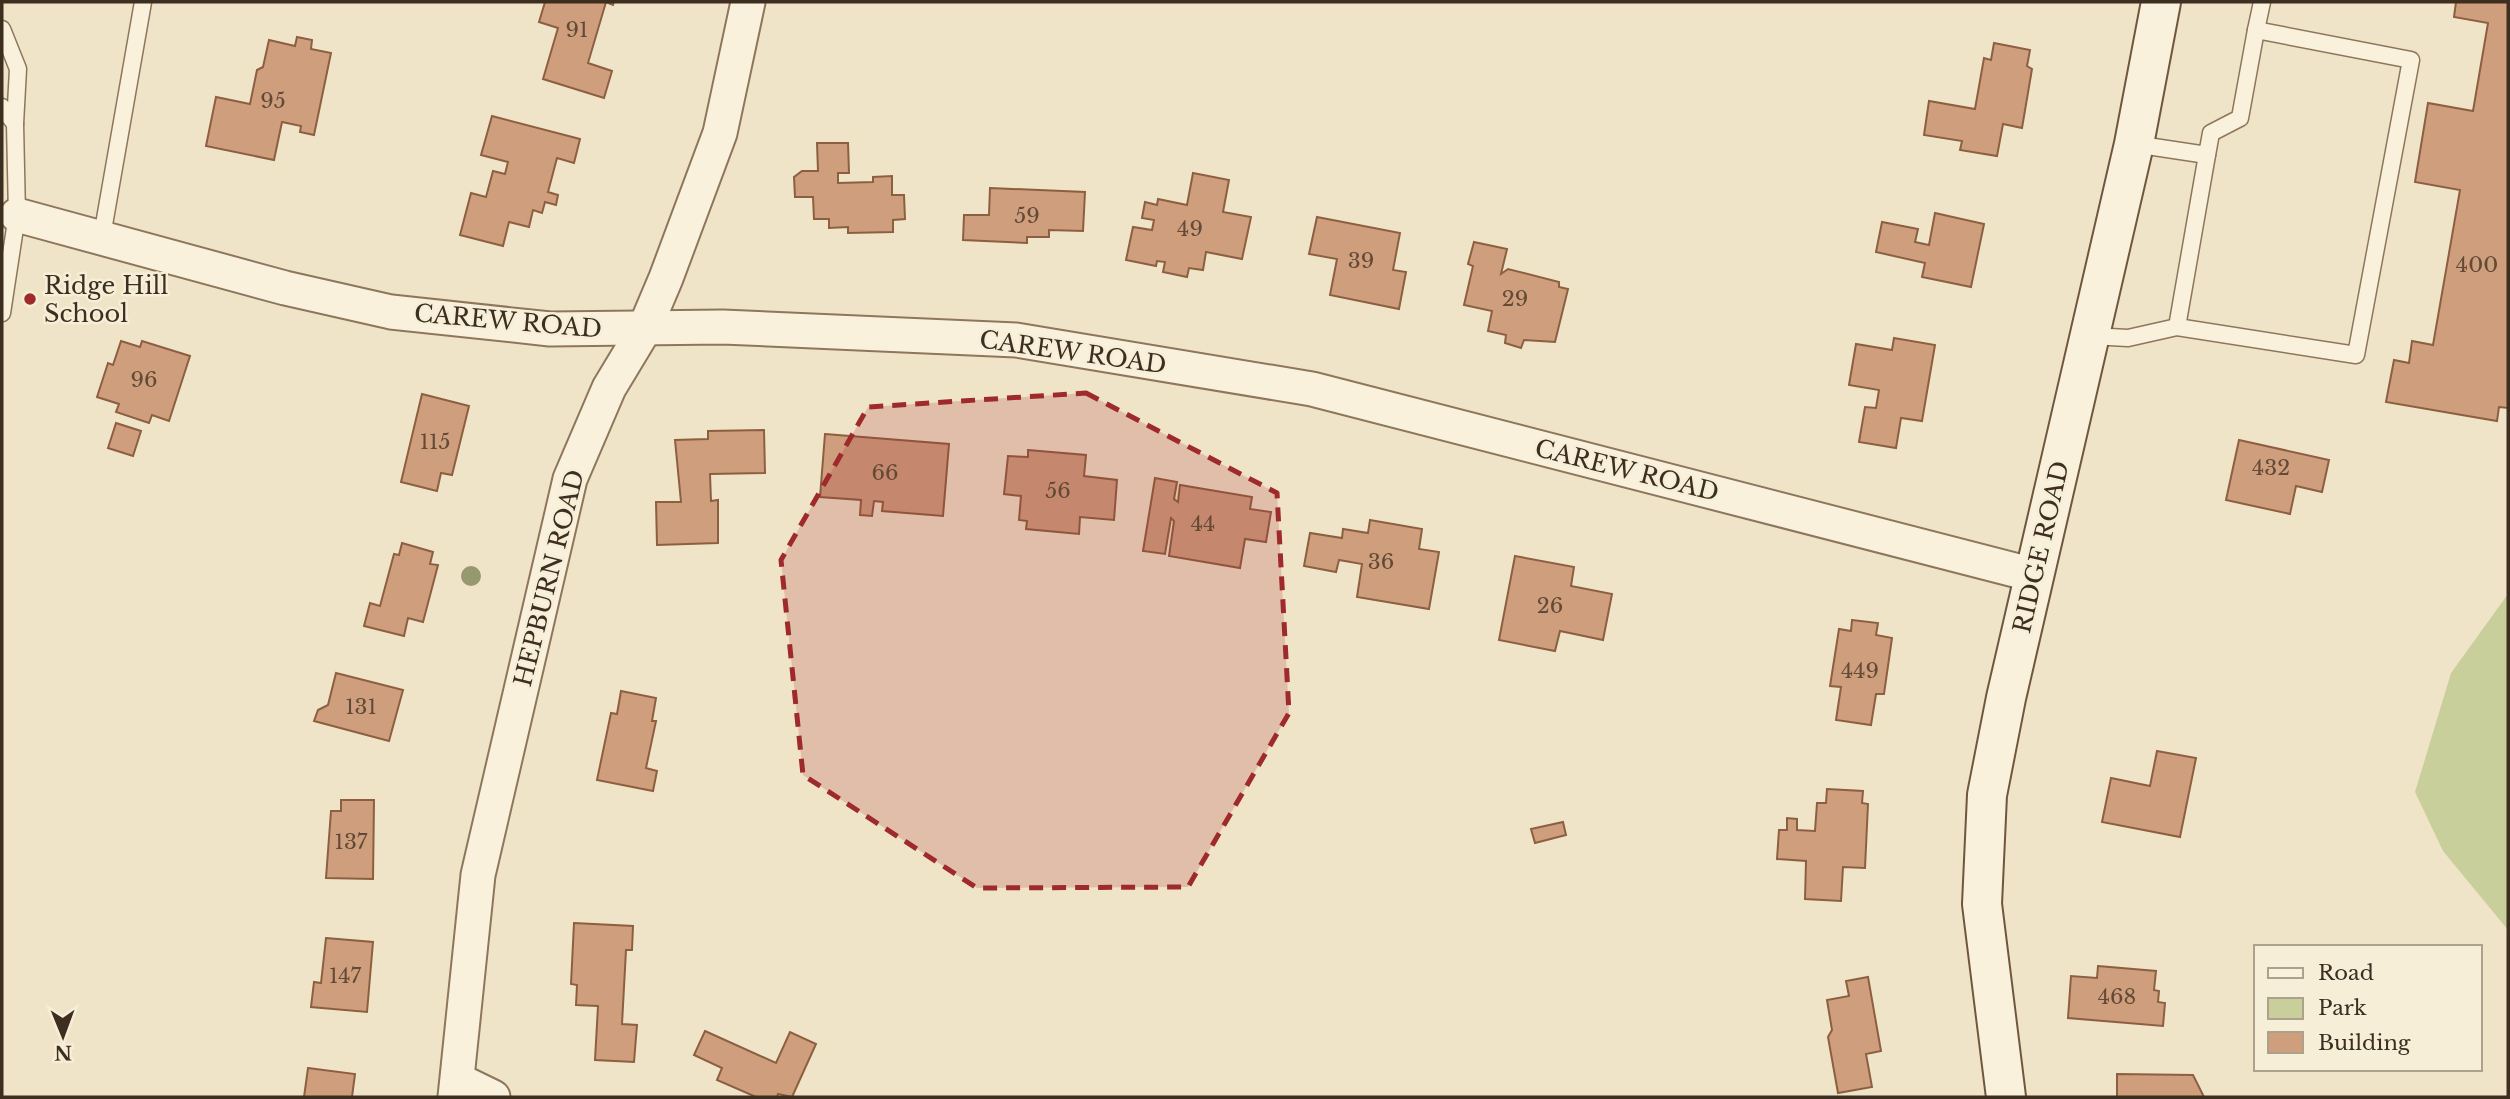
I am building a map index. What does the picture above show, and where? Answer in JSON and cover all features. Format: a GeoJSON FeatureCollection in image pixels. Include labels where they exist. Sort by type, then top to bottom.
{"type":"FeatureCollection","features":[{"type":"Feature","properties":{"kind":"main road","name":"RIDGE ROAD"},"geometry":{"type":"LineString","coordinates":[[2006,1097],[1982,904],[1987,795],[2034,575],[2134,144],[2161,2]]}},
{"type":"Feature","properties":{"kind":"street","name":"HEPBURN ROAD"},"geometry":{"type":"LineString","coordinates":[[456,1089],[478,875],[570,479],[609,388],[644,330],[720,133],[748,2]]}},
{"type":"Feature","properties":{"kind":"street","name":"CAREW ROAD"},"geometry":{"type":"LineString","coordinates":[[17,215],[285,288],[391,312],[550,329],[723,327],[1016,340],[1312,389],[2034,575]]}},
{"type":"Feature","properties":{"kind":"street"},"geometry":{"type":"LineString","coordinates":[[456,1089],[493,1097]]}},
{"type":"Feature","properties":{"kind":"lane"},"geometry":{"type":"LineString","coordinates":[[102,236],[144,2]]}},
{"type":"Feature","properties":{"kind":"lane"},"geometry":{"type":"LineString","coordinates":[[2177,327],[2211,133],[2240,118],[2262,2]]}},
{"type":"Feature","properties":{"kind":"lane"},"geometry":{"type":"LineString","coordinates":[[2,29],[18,69],[15,124],[17,215],[2,313]]}},
{"type":"Feature","properties":{"kind":"lane"},"geometry":{"type":"LineString","coordinates":[[2091,336],[2128,338],[2177,327],[2356,355],[2411,60],[2256,30]]}},
{"type":"Feature","properties":{"kind":"lane"},"geometry":{"type":"LineString","coordinates":[[2,107],[15,124]]}},
{"type":"Feature","properties":{"kind":"lane"},"geometry":{"type":"LineString","coordinates":[[2134,144],[2207,155]]}},
{"type":"Feature","properties":{"kind":"highlighted area"},"geometry":{"type":"Polygon","coordinates":[[[1086,393],[1277,493],[1289,713],[1188,887],[977,888],[803,775],[781,560],[868,407],[1086,393]]]}},
{"type":"Feature","properties":{"kind":"green space"},"geometry":{"type":"Polygon","coordinates":[[[2508,594],[2508,930],[2443,851],[2415,792],[2451,673],[2508,594]]]}},
{"type":"Feature","properties":{"kind":"building"},"geometry":{"type":"Polygon","coordinates":[[[545,2],[606,2],[588,63],[612,71],[604,98],[543,79],[558,28],[539,22],[545,2]]]}},
{"type":"Feature","properties":{"kind":"building"},"geometry":{"type":"Polygon","coordinates":[[[2456,2],[2508,2],[2508,408],[2499,407],[2497,421],[2386,402],[2394,360],[2409,363],[2412,341],[2433,345],[2460,190],[2415,182],[2428,103],[2473,111],[2488,23],[2454,17],[2456,2]]]}},
{"type":"Feature","properties":{"kind":"building"},"geometry":{"type":"Polygon","coordinates":[[[297,37],[312,40],[311,49],[331,53],[314,135],[300,132],[301,126],[282,122],[274,160],[206,146],[216,97],[250,104],[257,70],[263,67],[269,40],[295,46],[297,37]]]}},
{"type":"Feature","properties":{"kind":"building"},"geometry":{"type":"Polygon","coordinates":[[[1994,43],[2030,50],[2027,66],[2032,69],[2022,128],[2003,124],[1997,156],[1960,150],[1962,141],[1924,135],[1929,101],[1975,109],[1984,58],[1991,60],[1994,43]]]}},
{"type":"Feature","properties":{"kind":"building"},"geometry":{"type":"Polygon","coordinates":[[[492,116],[580,139],[574,163],[557,158],[548,192],[558,195],[556,205],[545,202],[542,213],[533,210],[529,227],[509,222],[503,246],[460,235],[471,193],[486,197],[493,171],[505,174],[508,162],[481,155],[492,116]]]}},
{"type":"Feature","properties":{"kind":"building"},"geometry":{"type":"Polygon","coordinates":[[[817,143],[848,143],[849,173],[838,173],[838,183],[873,182],[873,177],[892,176],[892,195],[904,195],[905,219],[893,220],[893,232],[848,233],[848,227],[829,228],[829,219],[814,219],[813,197],[795,197],[794,177],[802,171],[818,171],[817,143]]]}},
{"type":"Feature","properties":{"kind":"building"},"geometry":{"type":"Polygon","coordinates":[[[1193,173],[1229,180],[1223,212],[1251,217],[1242,259],[1206,252],[1203,270],[1189,268],[1187,277],[1163,272],[1165,262],[1157,261],[1156,266],[1126,260],[1133,227],[1152,230],[1154,220],[1142,218],[1145,202],[1157,205],[1158,199],[1187,205],[1193,173]]]}},
{"type":"Feature","properties":{"kind":"building"},"geometry":{"type":"Polygon","coordinates":[[[990,188],[1085,192],[1083,231],[1049,230],[1049,237],[1027,237],[1027,243],[963,240],[964,215],[989,215],[990,188]]]}},
{"type":"Feature","properties":{"kind":"building"},"geometry":{"type":"Polygon","coordinates":[[[1935,213],[1984,224],[1971,287],[1922,277],[1925,263],[1876,252],[1882,222],[1918,229],[1915,242],[1929,245],[1935,213]]]}},
{"type":"Feature","properties":{"kind":"building"},"geometry":{"type":"Polygon","coordinates":[[[1317,217],[1400,233],[1393,270],[1406,272],[1399,309],[1330,295],[1337,259],[1309,254],[1317,217]]]}},
{"type":"Feature","properties":{"kind":"building"},"geometry":{"type":"Polygon","coordinates":[[[1474,242],[1507,249],[1501,274],[1508,269],[1559,282],[1559,287],[1568,289],[1555,342],[1524,340],[1521,348],[1505,343],[1506,335],[1488,331],[1492,311],[1464,305],[1473,266],[1468,264],[1474,242]]]}},
{"type":"Feature","properties":{"kind":"building"},"geometry":{"type":"Polygon","coordinates":[[[1894,338],[1935,345],[1922,421],[1901,418],[1896,448],[1859,442],[1865,407],[1876,408],[1879,390],[1849,385],[1856,344],[1892,350],[1894,338]]]}},
{"type":"Feature","properties":{"kind":"building"},"geometry":{"type":"Polygon","coordinates":[[[121,341],[140,347],[142,341],[190,356],[169,421],[152,415],[149,423],[116,412],[119,404],[97,397],[108,363],[113,365],[121,341]]]}},
{"type":"Feature","properties":{"kind":"building"},"geometry":{"type":"Polygon","coordinates":[[[422,394],[469,406],[452,475],[441,473],[437,491],[401,482],[422,394]]]}},
{"type":"Feature","properties":{"kind":"building"},"geometry":{"type":"Polygon","coordinates":[[[116,423],[141,431],[133,456],[108,448],[116,423]]]}},
{"type":"Feature","properties":{"kind":"building"},"geometry":{"type":"Polygon","coordinates":[[[764,430],[765,473],[710,474],[711,501],[718,500],[718,543],[657,545],[656,502],[681,502],[675,440],[708,439],[708,431],[764,430]]]}},
{"type":"Feature","properties":{"kind":"building"},"geometry":{"type":"Polygon","coordinates":[[[825,434],[949,444],[943,516],[882,511],[883,502],[874,501],[872,516],[860,515],[861,500],[820,497],[825,434]]]}},
{"type":"Feature","properties":{"kind":"building"},"geometry":{"type":"Polygon","coordinates":[[[2239,440],[2329,460],[2322,492],[2296,486],[2290,514],[2226,500],[2239,440]]]}},
{"type":"Feature","properties":{"kind":"building"},"geometry":{"type":"Polygon","coordinates":[[[1028,450],[1086,455],[1084,476],[1117,480],[1114,520],[1080,517],[1079,534],[1026,529],[1027,521],[1019,520],[1021,496],[1004,494],[1008,456],[1028,457],[1028,450]]]}},
{"type":"Feature","properties":{"kind":"building"},"geometry":{"type":"Polygon","coordinates":[[[1155,478],[1177,482],[1174,499],[1178,502],[1180,485],[1252,497],[1250,509],[1271,512],[1266,542],[1245,539],[1240,568],[1169,556],[1174,521],[1171,518],[1165,554],[1143,551],[1155,478]]]}},
{"type":"Feature","properties":{"kind":"building"},"geometry":{"type":"Polygon","coordinates":[[[1370,520],[1422,529],[1419,549],[1439,552],[1429,609],[1357,597],[1362,564],[1339,560],[1336,572],[1304,566],[1310,533],[1342,538],[1343,529],[1368,533],[1370,520]]]}},
{"type":"Feature","properties":{"kind":"building"},"geometry":{"type":"Polygon","coordinates":[[[402,543],[433,552],[430,564],[438,565],[423,622],[408,618],[404,636],[364,626],[370,603],[380,606],[394,554],[399,555],[402,543]]]}},
{"type":"Feature","properties":{"kind":"building"},"geometry":{"type":"Polygon","coordinates":[[[1515,556],[1574,567],[1571,586],[1612,594],[1603,640],[1560,631],[1555,651],[1499,640],[1515,556]]]}},
{"type":"Feature","properties":{"kind":"building"},"geometry":{"type":"Polygon","coordinates":[[[1852,620],[1878,623],[1876,635],[1892,638],[1884,694],[1876,694],[1871,725],[1836,720],[1841,687],[1830,686],[1839,629],[1851,631],[1852,620]]]}},
{"type":"Feature","properties":{"kind":"building"},"geometry":{"type":"Polygon","coordinates":[[[336,673],[403,690],[389,741],[314,721],[318,710],[328,705],[336,673]]]}},
{"type":"Feature","properties":{"kind":"building"},"geometry":{"type":"Polygon","coordinates":[[[621,691],[656,698],[652,721],[656,721],[646,768],[657,771],[653,791],[597,780],[611,713],[617,714],[621,691]]]}},
{"type":"Feature","properties":{"kind":"building"},"geometry":{"type":"Polygon","coordinates":[[[2157,751],[2196,758],[2180,837],[2102,822],[2111,778],[2150,786],[2157,751]]]}},
{"type":"Feature","properties":{"kind":"building"},"geometry":{"type":"Polygon","coordinates":[[[1827,789],[1863,791],[1862,803],[1868,804],[1865,868],[1843,867],[1841,901],[1805,899],[1806,861],[1777,859],[1779,830],[1787,830],[1787,818],[1797,819],[1797,830],[1815,831],[1817,803],[1826,803],[1827,789]]]}},
{"type":"Feature","properties":{"kind":"building"},"geometry":{"type":"Polygon","coordinates":[[[341,800],[374,800],[373,879],[326,878],[331,811],[341,811],[341,800]]]}},
{"type":"Feature","properties":{"kind":"building"},"geometry":{"type":"Polygon","coordinates":[[[1563,822],[1566,835],[1535,843],[1531,829],[1563,822]]]}},
{"type":"Feature","properties":{"kind":"building"},"geometry":{"type":"Polygon","coordinates":[[[574,923],[633,926],[632,950],[626,950],[622,1024],[637,1025],[634,1062],[595,1060],[598,1006],[576,1005],[577,985],[571,984],[574,923]]]}},
{"type":"Feature","properties":{"kind":"building"},"geometry":{"type":"Polygon","coordinates":[[[326,938],[373,942],[367,1012],[311,1007],[314,982],[321,983],[326,938]]]}},
{"type":"Feature","properties":{"kind":"building"},"geometry":{"type":"Polygon","coordinates":[[[2098,966],[2156,971],[2154,990],[2159,991],[2158,1002],[2165,1003],[2163,1026],[2068,1018],[2071,976],[2097,978],[2098,966]]]}},
{"type":"Feature","properties":{"kind":"building"},"geometry":{"type":"Polygon","coordinates":[[[1868,977],[1881,1051],[1866,1054],[1872,1087],[1838,1093],[1828,1037],[1832,1030],[1827,1000],[1849,996],[1846,981],[1868,977]]]}},
{"type":"Feature","properties":{"kind":"building"},"geometry":{"type":"Polygon","coordinates":[[[705,1031],[776,1063],[790,1032],[816,1044],[792,1097],[778,1094],[777,1097],[756,1097],[717,1080],[722,1068],[694,1055],[705,1031]]]}},
{"type":"Feature","properties":{"kind":"building"},"geometry":{"type":"Polygon","coordinates":[[[308,1068],[355,1074],[352,1097],[304,1097],[308,1068]]]}},
{"type":"Feature","properties":{"kind":"building"},"geometry":{"type":"Polygon","coordinates":[[[2117,1074],[2193,1075],[2204,1097],[2117,1097],[2117,1074]]]}},
{"type":"Feature","properties":{"kind":"place","name":"Ridge Hill School"},"geometry":{"type":"Point","coordinates":[30,299]}}]}
